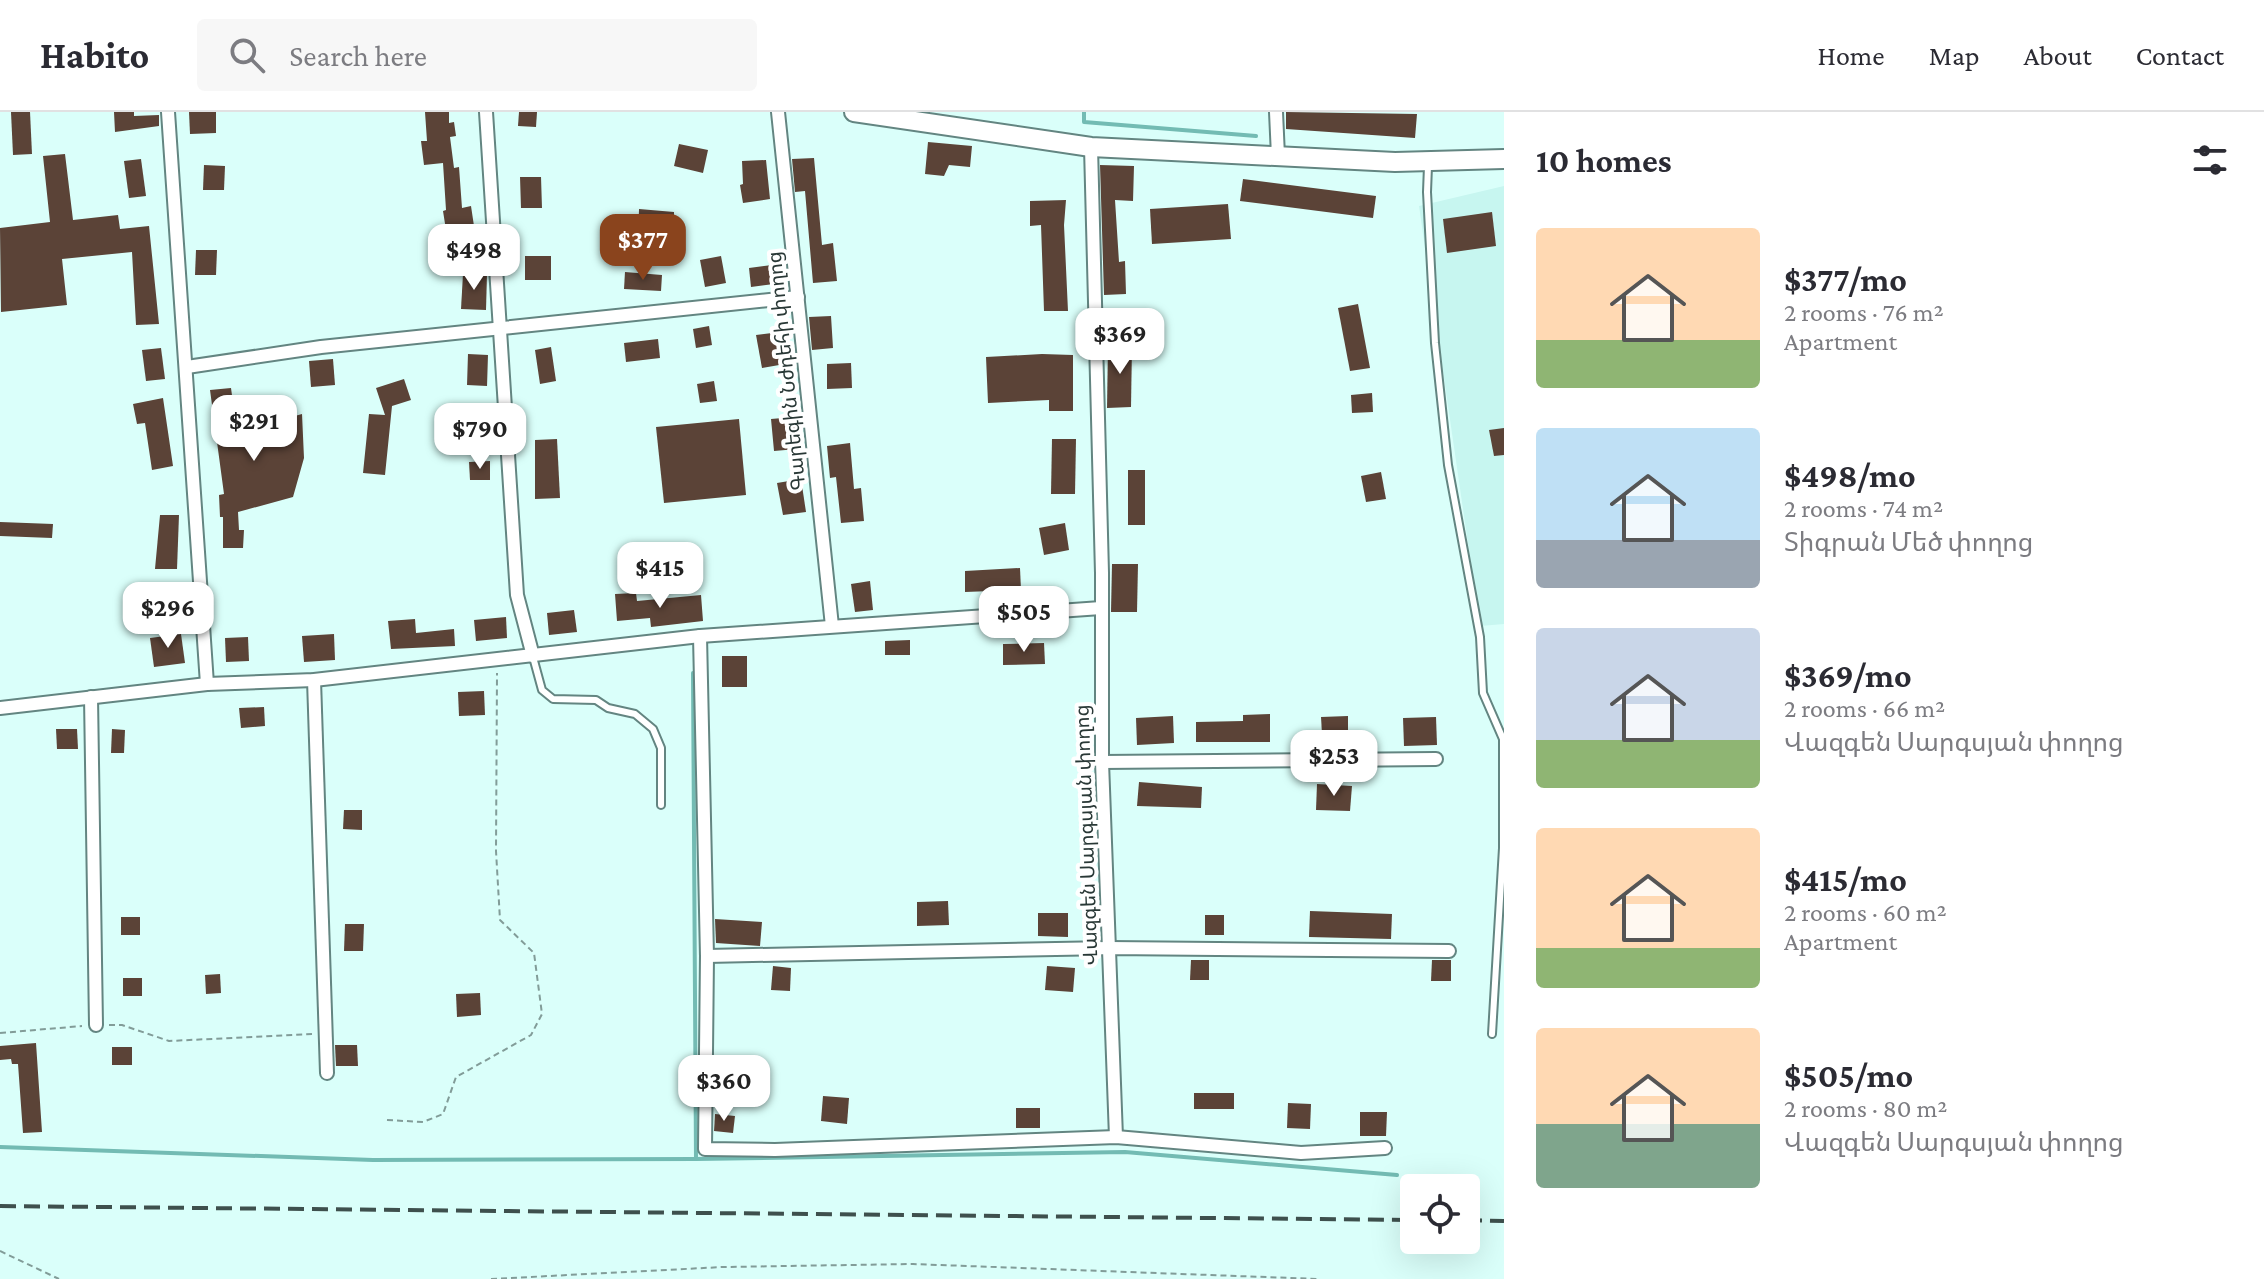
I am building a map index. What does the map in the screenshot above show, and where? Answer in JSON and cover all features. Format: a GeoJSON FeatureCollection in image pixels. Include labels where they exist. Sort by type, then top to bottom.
{"type":"FeatureCollection","features":[{"type":"Feature","properties":{"kind":"main road"},"geometry":{"type":"LineString","coordinates":[[854,112],[1091,147],[1395,162],[1504,159]]}},
{"type":"Feature","properties":{"kind":"street"},"geometry":{"type":"LineString","coordinates":[[168,112],[207,684]]}},
{"type":"Feature","properties":{"kind":"street"},"geometry":{"type":"LineString","coordinates":[[486,112],[517,595],[533,656]]}},
{"type":"Feature","properties":{"kind":"street","name":"Գարեգին Նժդեհի փողոց"},"geometry":{"type":"LineString","coordinates":[[778,112],[832,626]]}},
{"type":"Feature","properties":{"kind":"street"},"geometry":{"type":"LineString","coordinates":[[1276,112],[1278,156]]}},
{"type":"Feature","properties":{"kind":"street","name":"Վազգեն Սարգսյան փողոց"},"geometry":{"type":"LineString","coordinates":[[1091,147],[1102,762],[1116,1137]]}},
{"type":"Feature","properties":{"kind":"street"},"geometry":{"type":"LineString","coordinates":[[187,367],[321,347],[798,297]]}},
{"type":"Feature","properties":{"kind":"street"},"geometry":{"type":"LineString","coordinates":[[0,708],[207,684],[314,680],[700,636],[1101,608]]}},
{"type":"Feature","properties":{"kind":"street"},"geometry":{"type":"LineString","coordinates":[[700,636],[707,956],[705,1149],[775,1150],[1116,1137],[1301,1153],[1385,1148]]}},
{"type":"Feature","properties":{"kind":"street"},"geometry":{"type":"LineString","coordinates":[[314,680],[327,1073]]}},
{"type":"Feature","properties":{"kind":"street"},"geometry":{"type":"LineString","coordinates":[[91,697],[96,1025]]}},
{"type":"Feature","properties":{"kind":"street"},"geometry":{"type":"LineString","coordinates":[[1102,762],[1436,759]]}},
{"type":"Feature","properties":{"kind":"street"},"geometry":{"type":"LineString","coordinates":[[707,956],[1109,948],[1449,951]]}},
{"type":"Feature","properties":{"kind":"lane"},"geometry":{"type":"LineString","coordinates":[[1429,162],[1427,192],[1434,329],[1448,465],[1480,637],[1483,693],[1504,739],[1503,848],[1492,1034]]}},
{"type":"Feature","properties":{"kind":"lane"},"geometry":{"type":"LineString","coordinates":[[533,656],[542,690],[553,699],[596,700],[608,708],[635,714],[653,729],[661,748],[661,805]]}},
{"type":"Feature","properties":{"kind":"path"},"geometry":{"type":"LineString","coordinates":[[387,1120],[423,1122],[443,1114],[456,1077],[531,1035],[542,1014],[534,953],[500,920],[496,851],[496,660]]}},
{"type":"Feature","properties":{"kind":"path"},"geometry":{"type":"LineString","coordinates":[[0,1033],[122,1025],[169,1041],[325,1033]]}},
{"type":"Feature","properties":{"kind":"path"},"geometry":{"type":"LineString","coordinates":[[0,1251],[59,1279]]}},
{"type":"Feature","properties":{"kind":"path"},"geometry":{"type":"LineString","coordinates":[[491,1279],[723,1267],[913,1264],[1318,1279]]}},
{"type":"Feature","properties":{"kind":"shaded area"},"geometry":{"type":"Polygon","coordinates":[[[1504,186],[1504,624],[1480,626],[1419,206],[1504,186]]]}},
{"type":"Feature","properties":{"kind":"building"},"geometry":{"type":"Polygon","coordinates":[[[11,112],[30,112],[32,154],[13,155],[11,112]]]}},
{"type":"Feature","properties":{"kind":"building"},"geometry":{"type":"Polygon","coordinates":[[[114,112],[134,112],[134,116],[159,115],[159,126],[115,132],[114,112]]]}},
{"type":"Feature","properties":{"kind":"building"},"geometry":{"type":"Polygon","coordinates":[[[189,112],[216,112],[216,133],[190,134],[189,112]]]}},
{"type":"Feature","properties":{"kind":"building"},"geometry":{"type":"Polygon","coordinates":[[[425,112],[449,112],[449,123],[454,122],[456,136],[450,137],[454,168],[459,167],[462,208],[471,206],[474,226],[446,230],[443,163],[424,165],[421,141],[427,141],[425,112]]]}},
{"type":"Feature","properties":{"kind":"building"},"geometry":{"type":"Polygon","coordinates":[[[519,112],[537,112],[536,127],[518,126],[519,112]]]}},
{"type":"Feature","properties":{"kind":"building"},"geometry":{"type":"Polygon","coordinates":[[[1286,112],[1417,114],[1415,138],[1286,129],[1286,112]]]}},
{"type":"Feature","properties":{"kind":"building"},"geometry":{"type":"Polygon","coordinates":[[[928,142],[972,146],[970,167],[949,165],[944,176],[925,174],[928,142]]]}},
{"type":"Feature","properties":{"kind":"building"},"geometry":{"type":"Polygon","coordinates":[[[679,144],[708,150],[703,173],[674,166],[679,144]]]}},
{"type":"Feature","properties":{"kind":"building"},"geometry":{"type":"Polygon","coordinates":[[[65,154],[73,220],[118,215],[120,229],[149,226],[159,324],[136,325],[132,252],[62,259],[67,305],[1,312],[0,228],[50,222],[43,156],[65,154]]]}},
{"type":"Feature","properties":{"kind":"building"},"geometry":{"type":"Polygon","coordinates":[[[814,158],[822,245],[833,243],[837,281],[813,283],[805,191],[795,192],[792,159],[814,158]]]}},
{"type":"Feature","properties":{"kind":"building"},"geometry":{"type":"Polygon","coordinates":[[[141,159],[146,196],[129,198],[124,161],[141,159]]]}},
{"type":"Feature","properties":{"kind":"building"},"geometry":{"type":"Polygon","coordinates":[[[766,160],[770,199],[743,203],[740,185],[743,184],[742,161],[766,160]]]}},
{"type":"Feature","properties":{"kind":"building"},"geometry":{"type":"Polygon","coordinates":[[[204,165],[225,166],[224,190],[203,190],[204,165]]]}},
{"type":"Feature","properties":{"kind":"building"},"geometry":{"type":"Polygon","coordinates":[[[1100,165],[1134,166],[1133,201],[1115,200],[1119,262],[1125,261],[1126,294],[1104,295],[1100,165]]]}},
{"type":"Feature","properties":{"kind":"building"},"geometry":{"type":"Polygon","coordinates":[[[520,177],[541,177],[542,208],[521,208],[520,177]]]}},
{"type":"Feature","properties":{"kind":"building"},"geometry":{"type":"Polygon","coordinates":[[[1243,179],[1376,196],[1373,218],[1240,201],[1243,179]]]}},
{"type":"Feature","properties":{"kind":"building"},"geometry":{"type":"Polygon","coordinates":[[[1066,200],[1064,225],[1068,311],[1044,311],[1041,225],[1030,226],[1030,201],[1066,200]]]}},
{"type":"Feature","properties":{"kind":"building"},"geometry":{"type":"Polygon","coordinates":[[[1228,204],[1231,239],[1152,244],[1150,209],[1228,204]]]}},
{"type":"Feature","properties":{"kind":"building"},"geometry":{"type":"Polygon","coordinates":[[[639,209],[674,212],[674,247],[638,251],[639,209]]]}},
{"type":"Feature","properties":{"kind":"building"},"geometry":{"type":"Polygon","coordinates":[[[1492,212],[1496,246],[1447,253],[1443,219],[1492,212]]]}},
{"type":"Feature","properties":{"kind":"building"},"geometry":{"type":"Polygon","coordinates":[[[196,250],[217,250],[216,275],[195,275],[196,250]]]}},
{"type":"Feature","properties":{"kind":"building"},"geometry":{"type":"Polygon","coordinates":[[[525,256],[551,256],[551,280],[525,280],[525,256]]]}},
{"type":"Feature","properties":{"kind":"building"},"geometry":{"type":"Polygon","coordinates":[[[721,256],[726,283],[705,287],[700,260],[721,256]]]}},
{"type":"Feature","properties":{"kind":"building"},"geometry":{"type":"Polygon","coordinates":[[[772,265],[774,284],[751,287],[749,268],[772,265]]]}},
{"type":"Feature","properties":{"kind":"building"},"geometry":{"type":"Polygon","coordinates":[[[625,272],[662,275],[661,291],[624,289],[625,272]]]}},
{"type":"Feature","properties":{"kind":"building"},"geometry":{"type":"Polygon","coordinates":[[[463,274],[487,274],[486,310],[461,309],[463,274]]]}},
{"type":"Feature","properties":{"kind":"building"},"geometry":{"type":"Polygon","coordinates":[[[1358,304],[1370,368],[1350,371],[1338,308],[1358,304]]]}},
{"type":"Feature","properties":{"kind":"building"},"geometry":{"type":"Polygon","coordinates":[[[831,316],[833,348],[812,350],[809,317],[831,316]]]}},
{"type":"Feature","properties":{"kind":"building"},"geometry":{"type":"Polygon","coordinates":[[[709,326],[712,345],[696,348],[693,329],[709,326]]]}},
{"type":"Feature","properties":{"kind":"building"},"geometry":{"type":"Polygon","coordinates":[[[780,332],[785,364],[762,368],[756,335],[780,332]]]}},
{"type":"Feature","properties":{"kind":"building"},"geometry":{"type":"Polygon","coordinates":[[[658,339],[660,358],[626,362],[624,343],[658,339]]]}},
{"type":"Feature","properties":{"kind":"building"},"geometry":{"type":"Polygon","coordinates":[[[1132,345],[1131,407],[1107,408],[1108,346],[1132,345]]]}},
{"type":"Feature","properties":{"kind":"building"},"geometry":{"type":"Polygon","coordinates":[[[551,347],[556,381],[540,384],[535,350],[551,347]]]}},
{"type":"Feature","properties":{"kind":"building"},"geometry":{"type":"Polygon","coordinates":[[[161,348],[165,379],[146,381],[142,350],[161,348]]]}},
{"type":"Feature","properties":{"kind":"building"},"geometry":{"type":"Polygon","coordinates":[[[468,354],[488,355],[487,386],[467,385],[468,354]]]}},
{"type":"Feature","properties":{"kind":"building"},"geometry":{"type":"Polygon","coordinates":[[[1073,355],[1073,411],[1049,411],[1049,400],[988,403],[986,357],[1073,355]]]}},
{"type":"Feature","properties":{"kind":"building"},"geometry":{"type":"Polygon","coordinates":[[[333,359],[335,385],[311,387],[309,361],[333,359]]]}},
{"type":"Feature","properties":{"kind":"building"},"geometry":{"type":"Polygon","coordinates":[[[851,363],[852,388],[827,389],[827,364],[851,363]]]}},
{"type":"Feature","properties":{"kind":"building"},"geometry":{"type":"Polygon","coordinates":[[[404,379],[411,400],[392,406],[385,475],[363,473],[369,414],[385,415],[376,388],[404,379]]]}},
{"type":"Feature","properties":{"kind":"building"},"geometry":{"type":"Polygon","coordinates":[[[714,381],[717,401],[700,403],[697,384],[714,381]]]}},
{"type":"Feature","properties":{"kind":"building"},"geometry":{"type":"Polygon","coordinates":[[[231,388],[237,432],[302,414],[304,458],[293,497],[238,512],[239,530],[244,530],[243,548],[223,548],[219,495],[224,494],[210,390],[231,388]]]}},
{"type":"Feature","properties":{"kind":"building"},"geometry":{"type":"Polygon","coordinates":[[[1372,393],[1373,412],[1352,413],[1351,395],[1372,393]]]}},
{"type":"Feature","properties":{"kind":"building"},"geometry":{"type":"Polygon","coordinates":[[[163,398],[173,466],[152,470],[145,423],[137,424],[133,404],[163,398]]]}},
{"type":"Feature","properties":{"kind":"building"},"geometry":{"type":"Polygon","coordinates":[[[794,417],[797,449],[774,451],[771,419],[794,417]]]}},
{"type":"Feature","properties":{"kind":"building"},"geometry":{"type":"Polygon","coordinates":[[[739,419],[746,495],[664,503],[656,427],[739,419]]]}},
{"type":"Feature","properties":{"kind":"building"},"geometry":{"type":"Polygon","coordinates":[[[1504,428],[1504,455],[1494,456],[1489,430],[1504,428]]]}},
{"type":"Feature","properties":{"kind":"building"},"geometry":{"type":"Polygon","coordinates":[[[557,439],[560,498],[535,499],[535,440],[557,439]]]}},
{"type":"Feature","properties":{"kind":"building"},"geometry":{"type":"Polygon","coordinates":[[[1052,439],[1076,439],[1075,494],[1051,494],[1052,439]]]}},
{"type":"Feature","properties":{"kind":"building"},"geometry":{"type":"Polygon","coordinates":[[[850,443],[854,489],[861,488],[864,521],[841,523],[836,477],[830,478],[827,446],[850,443]]]}},
{"type":"Feature","properties":{"kind":"building"},"geometry":{"type":"Polygon","coordinates":[[[490,461],[490,480],[470,480],[469,462],[490,461]]]}},
{"type":"Feature","properties":{"kind":"building"},"geometry":{"type":"Polygon","coordinates":[[[1128,470],[1145,470],[1145,525],[1128,525],[1128,470]]]}},
{"type":"Feature","properties":{"kind":"building"},"geometry":{"type":"Polygon","coordinates":[[[1381,472],[1386,499],[1366,502],[1361,476],[1381,472]]]}},
{"type":"Feature","properties":{"kind":"building"},"geometry":{"type":"Polygon","coordinates":[[[801,479],[806,512],[783,515],[777,483],[801,479]]]}},
{"type":"Feature","properties":{"kind":"building"},"geometry":{"type":"Polygon","coordinates":[[[160,515],[179,515],[177,569],[155,569],[160,515]]]}},
{"type":"Feature","properties":{"kind":"building"},"geometry":{"type":"Polygon","coordinates":[[[0,522],[53,524],[52,538],[0,536],[0,522]]]}},
{"type":"Feature","properties":{"kind":"building"},"geometry":{"type":"Polygon","coordinates":[[[1065,523],[1069,550],[1044,555],[1039,528],[1065,523]]]}},
{"type":"Feature","properties":{"kind":"building"},"geometry":{"type":"Polygon","coordinates":[[[1112,564],[1138,564],[1137,612],[1111,612],[1112,564]]]}},
{"type":"Feature","properties":{"kind":"building"},"geometry":{"type":"Polygon","coordinates":[[[1020,568],[1021,590],[965,592],[965,571],[1020,568]]]}},
{"type":"Feature","properties":{"kind":"building"},"geometry":{"type":"Polygon","coordinates":[[[870,581],[873,610],[855,612],[851,584],[870,581]]]}},
{"type":"Feature","properties":{"kind":"building"},"geometry":{"type":"Polygon","coordinates":[[[636,593],[637,601],[701,595],[703,621],[651,627],[650,618],[617,621],[615,594],[636,593]]]}},
{"type":"Feature","properties":{"kind":"building"},"geometry":{"type":"Polygon","coordinates":[[[574,610],[577,632],[549,635],[547,613],[574,610]]]}},
{"type":"Feature","properties":{"kind":"building"},"geometry":{"type":"Polygon","coordinates":[[[506,617],[507,638],[476,641],[474,620],[506,617]]]}},
{"type":"Feature","properties":{"kind":"building"},"geometry":{"type":"Polygon","coordinates":[[[415,619],[416,633],[454,629],[455,646],[391,649],[388,621],[415,619]]]}},
{"type":"Feature","properties":{"kind":"building"},"geometry":{"type":"Polygon","coordinates":[[[181,634],[185,663],[154,667],[150,638],[181,634]]]}},
{"type":"Feature","properties":{"kind":"building"},"geometry":{"type":"Polygon","coordinates":[[[334,634],[335,660],[304,662],[302,636],[334,634]]]}},
{"type":"Feature","properties":{"kind":"building"},"geometry":{"type":"Polygon","coordinates":[[[248,637],[249,661],[226,662],[225,638],[248,637]]]}},
{"type":"Feature","properties":{"kind":"building"},"geometry":{"type":"Polygon","coordinates":[[[910,640],[910,655],[885,655],[885,641],[910,640]]]}},
{"type":"Feature","properties":{"kind":"building"},"geometry":{"type":"Polygon","coordinates":[[[1044,643],[1045,664],[1003,665],[1003,644],[1044,643]]]}},
{"type":"Feature","properties":{"kind":"building"},"geometry":{"type":"Polygon","coordinates":[[[722,656],[747,656],[747,687],[722,687],[722,656]]]}},
{"type":"Feature","properties":{"kind":"building"},"geometry":{"type":"Polygon","coordinates":[[[484,691],[485,715],[459,716],[458,692],[484,691]]]}},
{"type":"Feature","properties":{"kind":"building"},"geometry":{"type":"Polygon","coordinates":[[[264,707],[265,726],[241,728],[239,708],[264,707]]]}},
{"type":"Feature","properties":{"kind":"building"},"geometry":{"type":"Polygon","coordinates":[[[1270,714],[1270,742],[1196,742],[1196,722],[1243,721],[1243,715],[1270,714]]]}},
{"type":"Feature","properties":{"kind":"building"},"geometry":{"type":"Polygon","coordinates":[[[1173,716],[1174,743],[1137,745],[1136,718],[1173,716]]]}},
{"type":"Feature","properties":{"kind":"building"},"geometry":{"type":"Polygon","coordinates":[[[1348,716],[1348,733],[1322,734],[1321,717],[1348,716]]]}},
{"type":"Feature","properties":{"kind":"building"},"geometry":{"type":"Polygon","coordinates":[[[1436,717],[1437,745],[1404,746],[1403,718],[1436,717]]]}},
{"type":"Feature","properties":{"kind":"building"},"geometry":{"type":"Polygon","coordinates":[[[56,729],[77,729],[78,749],[57,749],[56,729]]]}},
{"type":"Feature","properties":{"kind":"building"},"geometry":{"type":"Polygon","coordinates":[[[112,729],[125,730],[124,753],[111,753],[112,729]]]}},
{"type":"Feature","properties":{"kind":"building"},"geometry":{"type":"Polygon","coordinates":[[[1139,782],[1202,787],[1201,808],[1137,806],[1139,782]]]}},
{"type":"Feature","properties":{"kind":"building"},"geometry":{"type":"Polygon","coordinates":[[[1317,784],[1352,786],[1350,811],[1316,810],[1317,784]]]}},
{"type":"Feature","properties":{"kind":"building"},"geometry":{"type":"Polygon","coordinates":[[[344,810],[362,810],[362,830],[343,829],[344,810]]]}},
{"type":"Feature","properties":{"kind":"building"},"geometry":{"type":"Polygon","coordinates":[[[948,901],[949,925],[917,926],[917,902],[948,901]]]}},
{"type":"Feature","properties":{"kind":"building"},"geometry":{"type":"Polygon","coordinates":[[[1310,911],[1392,914],[1391,939],[1309,937],[1310,911]]]}},
{"type":"Feature","properties":{"kind":"building"},"geometry":{"type":"Polygon","coordinates":[[[1038,913],[1068,913],[1068,937],[1038,936],[1038,913]]]}},
{"type":"Feature","properties":{"kind":"building"},"geometry":{"type":"Polygon","coordinates":[[[1205,915],[1224,915],[1224,935],[1205,935],[1205,915]]]}},
{"type":"Feature","properties":{"kind":"building"},"geometry":{"type":"Polygon","coordinates":[[[121,917],[140,917],[140,935],[121,935],[121,917]]]}},
{"type":"Feature","properties":{"kind":"building"},"geometry":{"type":"Polygon","coordinates":[[[715,919],[762,922],[760,946],[716,943],[715,919]]]}},
{"type":"Feature","properties":{"kind":"building"},"geometry":{"type":"Polygon","coordinates":[[[345,924],[364,924],[363,951],[344,951],[345,924]]]}},
{"type":"Feature","properties":{"kind":"building"},"geometry":{"type":"Polygon","coordinates":[[[1191,960],[1209,960],[1209,980],[1190,980],[1191,960]]]}},
{"type":"Feature","properties":{"kind":"building"},"geometry":{"type":"Polygon","coordinates":[[[1432,960],[1451,960],[1451,981],[1431,981],[1432,960]]]}},
{"type":"Feature","properties":{"kind":"building"},"geometry":{"type":"Polygon","coordinates":[[[773,966],[791,968],[790,991],[771,990],[773,966]]]}},
{"type":"Feature","properties":{"kind":"building"},"geometry":{"type":"Polygon","coordinates":[[[1047,966],[1075,968],[1073,992],[1045,990],[1047,966]]]}},
{"type":"Feature","properties":{"kind":"building"},"geometry":{"type":"Polygon","coordinates":[[[220,974],[221,993],[206,994],[205,975],[220,974]]]}},
{"type":"Feature","properties":{"kind":"building"},"geometry":{"type":"Polygon","coordinates":[[[123,978],[142,978],[142,996],[123,996],[123,978]]]}},
{"type":"Feature","properties":{"kind":"building"},"geometry":{"type":"Polygon","coordinates":[[[480,993],[481,1015],[457,1017],[456,994],[480,993]]]}},
{"type":"Feature","properties":{"kind":"building"},"geometry":{"type":"Polygon","coordinates":[[[36,1043],[42,1132],[23,1133],[18,1064],[12,1064],[11,1059],[0,1060],[0,1046],[36,1043]]]}},
{"type":"Feature","properties":{"kind":"building"},"geometry":{"type":"Polygon","coordinates":[[[335,1045],[357,1045],[358,1066],[336,1066],[335,1045]]]}},
{"type":"Feature","properties":{"kind":"building"},"geometry":{"type":"Polygon","coordinates":[[[112,1047],[132,1047],[132,1065],[112,1065],[112,1047]]]}},
{"type":"Feature","properties":{"kind":"building"},"geometry":{"type":"Polygon","coordinates":[[[1194,1093],[1234,1093],[1234,1109],[1194,1109],[1194,1093]]]}},
{"type":"Feature","properties":{"kind":"building"},"geometry":{"type":"Polygon","coordinates":[[[823,1096],[849,1098],[847,1124],[821,1121],[823,1096]]]}},
{"type":"Feature","properties":{"kind":"building"},"geometry":{"type":"Polygon","coordinates":[[[1288,1103],[1311,1104],[1310,1129],[1287,1128],[1288,1103]]]}},
{"type":"Feature","properties":{"kind":"building"},"geometry":{"type":"Polygon","coordinates":[[[1016,1108],[1040,1108],[1040,1128],[1016,1128],[1016,1108]]]}},
{"type":"Feature","properties":{"kind":"building"},"geometry":{"type":"Polygon","coordinates":[[[1360,1112],[1387,1112],[1386,1136],[1360,1136],[1360,1112]]]}},
{"type":"Feature","properties":{"kind":"building"},"geometry":{"type":"Polygon","coordinates":[[[715,1114],[735,1116],[733,1133],[714,1131],[715,1114]]]}},
{"type":"Feature","properties":{"kind":"waterway"},"geometry":{"type":"LineString","coordinates":[[1084,112],[1084,122],[1256,136]]}},
{"type":"Feature","properties":{"kind":"waterway"},"geometry":{"type":"LineString","coordinates":[[693,673],[696,1159]]}},
{"type":"Feature","properties":{"kind":"waterway"},"geometry":{"type":"LineString","coordinates":[[0,1147],[373,1160],[696,1159],[1125,1152],[1397,1175]]}},
{"type":"Feature","properties":{"kind":"railway"},"geometry":{"type":"LineString","coordinates":[[0,1206],[1400,1220]]}},
{"type":"Feature","properties":{"kind":"railway"},"geometry":{"type":"LineString","coordinates":[[1480,1220],[1504,1221]]}}]}
